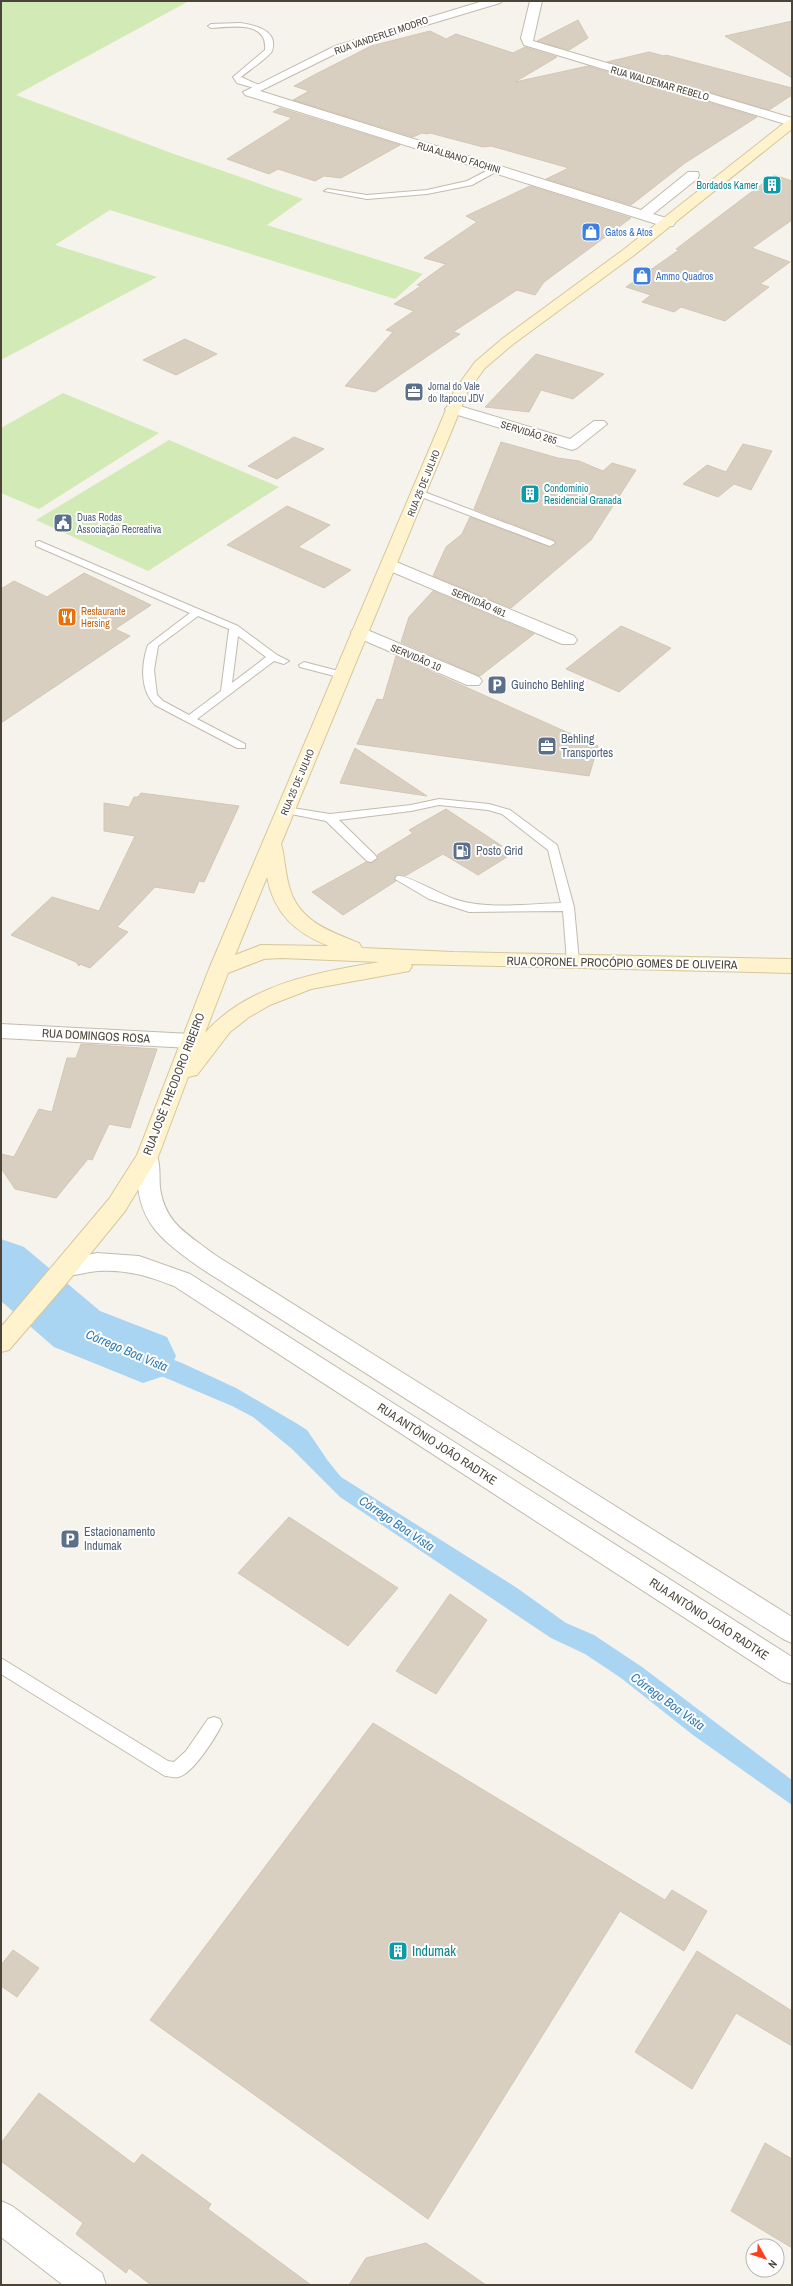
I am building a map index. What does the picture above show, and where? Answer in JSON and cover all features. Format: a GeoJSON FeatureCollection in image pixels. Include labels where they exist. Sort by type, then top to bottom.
{"type":"FeatureCollection","features":[{"type":"Feature","properties":{"kind":"main road","name":"RUA 25 DE JULHO"},"geometry":{"type":"LineString","coordinates":[[218,969],[272,844],[461,391],[480,365],[507,342],[668,222],[792,123]]}},
{"type":"Feature","properties":{"kind":"main road"},"geometry":{"type":"LineString","coordinates":[[272,844],[281,900],[290,914],[314,932],[370,955]]}},
{"type":"Feature","properties":{"kind":"main road","name":"RUA CORONEL PROCÓPIO GOMES DE OLIVEIRA"},"geometry":{"type":"LineString","coordinates":[[218,969],[261,952],[281,951],[453,960],[792,966]]}},
{"type":"Feature","properties":{"kind":"main road","name":"RUA CORONEL PROCÓPIO GOMES DE OLIVEIRA"},"geometry":{"type":"LineString","coordinates":[[173,1092],[213,1038],[224,1026],[272,996],[305,983],[348,974],[453,960]]}},
{"type":"Feature","properties":{"kind":"main road","name":"RUA JOSÉ THEODORO RIBEIRO"},"geometry":{"type":"LineString","coordinates":[[1,1343],[62,1274],[117,1205],[146,1157],[173,1092],[218,969]]}},
{"type":"Feature","properties":{"kind":"street","name":"RUA VANDERLEI MODRO"},"geometry":{"type":"LineString","coordinates":[[253,90],[339,48],[437,17],[496,1]]}},
{"type":"Feature","properties":{"kind":"street","name":"RUA WALDEMAR REBELO"},"geometry":{"type":"LineString","coordinates":[[536,1],[527,38],[528,44],[792,123]]}},
{"type":"Feature","properties":{"kind":"street","name":"RUA ALBANO FACHINI"},"geometry":{"type":"LineString","coordinates":[[253,90],[497,169],[668,222]]}},
{"type":"Feature","properties":{"kind":"street"},"geometry":{"type":"LineString","coordinates":[[644,215],[693,175]]}},
{"type":"Feature","properties":{"kind":"street","name":"SERVIDÃO 265"},"geometry":{"type":"LineString","coordinates":[[453,409],[572,445],[599,424]]}},
{"type":"Feature","properties":{"kind":"street","name":"SERVIDÃO 491"},"geometry":{"type":"LineString","coordinates":[[389,564],[568,640]]}},
{"type":"Feature","properties":{"kind":"street","name":"SERVIDÃO 10"},"geometry":{"type":"LineString","coordinates":[[360,632],[473,681]]}},
{"type":"Feature","properties":{"kind":"street","name":"RUA DOMINGOS ROSA"},"geometry":{"type":"LineString","coordinates":[[1,1031],[191,1041]]}},
{"type":"Feature","properties":{"kind":"street"},"geometry":{"type":"LineString","coordinates":[[146,1157],[151,1195],[159,1221],[174,1236],[202,1257],[792,1631]]}},
{"type":"Feature","properties":{"kind":"street","name":"RUA ANTÔNIO JOÃO RADTKE"},"geometry":{"type":"LineString","coordinates":[[62,1274],[100,1261],[132,1262],[155,1268],[182,1280],[792,1672]]}},
{"type":"Feature","properties":{"kind":"street"},"geometry":{"type":"LineString","coordinates":[[1,2217],[90,2285]]}},
{"type":"Feature","properties":{"kind":"lane"},"geometry":{"type":"LineString","coordinates":[[211,26],[256,27],[265,31],[268,35],[268,51],[237,78],[240,82],[253,90]]}},
{"type":"Feature","properties":{"kind":"lane"},"geometry":{"type":"LineString","coordinates":[[328,191],[367,197],[427,192],[469,183],[497,169]]}},
{"type":"Feature","properties":{"kind":"lane"},"geometry":{"type":"LineString","coordinates":[[419,493],[550,543]]}},
{"type":"Feature","properties":{"kind":"lane"},"geometry":{"type":"LineString","coordinates":[[39,544],[234,628],[272,657],[284,661]]}},
{"type":"Feature","properties":{"kind":"lane"},"geometry":{"type":"LineString","coordinates":[[197,612],[157,642],[149,652],[150,688],[152,696],[159,703],[241,746]]}},
{"type":"Feature","properties":{"kind":"lane"},"geometry":{"type":"LineString","coordinates":[[226,690],[234,628]]}},
{"type":"Feature","properties":{"kind":"lane"},"geometry":{"type":"LineString","coordinates":[[190,719],[226,690],[272,657]]}},
{"type":"Feature","properties":{"kind":"lane"},"geometry":{"type":"LineString","coordinates":[[304,665],[342,675]]}},
{"type":"Feature","properties":{"kind":"lane"},"geometry":{"type":"LineString","coordinates":[[286,810],[330,818],[410,808],[438,802],[488,807],[506,812],[553,848],[568,907],[573,961]]}},
{"type":"Feature","properties":{"kind":"lane"},"geometry":{"type":"LineString","coordinates":[[330,818],[371,858]]}},
{"type":"Feature","properties":{"kind":"lane"},"geometry":{"type":"LineString","coordinates":[[401,878],[433,896],[469,908],[568,907]]}},
{"type":"Feature","properties":{"kind":"lane"},"geometry":{"type":"LineString","coordinates":[[1,1665],[165,1768],[177,1770],[192,1756],[214,1724]]}},
{"type":"Feature","properties":{"kind":"green space"},"geometry":{"type":"Polygon","coordinates":[[[1,1],[189,1],[16,95],[174,154],[303,199],[267,225],[423,274],[395,299],[110,210],[55,245],[157,277],[1,360],[1,1]]]}},
{"type":"Feature","properties":{"kind":"green space"},"geometry":{"type":"Polygon","coordinates":[[[63,393],[159,433],[39,509],[1,493],[1,428],[63,393]]]}},
{"type":"Feature","properties":{"kind":"green space"},"geometry":{"type":"Polygon","coordinates":[[[169,440],[279,487],[148,571],[36,520],[169,440]]]}},
{"type":"Feature","properties":{"kind":"water"},"geometry":{"type":"Polygon","coordinates":[[[1,1249],[22,1268],[7,1285],[1,1280],[1,1249]]]}},
{"type":"Feature","properties":{"kind":"water"},"geometry":{"type":"Polygon","coordinates":[[[74,1313],[109,1335],[182,1363],[236,1388],[307,1430],[341,1477],[517,1588],[566,1623],[594,1635],[642,1667],[792,1780],[792,1805],[693,1735],[621,1678],[585,1654],[551,1638],[340,1497],[292,1449],[253,1417],[232,1406],[95,1348],[60,1327],[74,1313]]]}},
{"type":"Feature","properties":{"kind":"building"},"geometry":{"type":"Polygon","coordinates":[[[578,20],[588,38],[569,50],[537,41],[578,20]]]}},
{"type":"Feature","properties":{"kind":"building"},"geometry":{"type":"Polygon","coordinates":[[[792,21],[792,78],[725,36],[792,21]]]}},
{"type":"Feature","properties":{"kind":"building"},"geometry":{"type":"Polygon","coordinates":[[[430,31],[446,39],[456,34],[513,53],[525,47],[557,57],[515,82],[588,66],[757,117],[685,163],[631,205],[546,179],[569,168],[491,146],[483,147],[430,133],[422,133],[413,137],[293,100],[309,91],[294,86],[371,46],[430,31]]]}},
{"type":"Feature","properties":{"kind":"building"},"geometry":{"type":"Polygon","coordinates":[[[649,52],[664,56],[666,55],[792,88],[792,95],[769,110],[607,62],[649,52]]]}},
{"type":"Feature","properties":{"kind":"building"},"geometry":{"type":"Polygon","coordinates":[[[280,108],[400,145],[341,178],[324,176],[315,181],[278,169],[269,174],[227,159],[292,118],[273,112],[280,108]]]}},
{"type":"Feature","properties":{"kind":"building"},"geometry":{"type":"Polygon","coordinates":[[[774,175],[792,181],[792,220],[752,248],[790,262],[760,284],[769,287],[725,321],[681,307],[674,312],[642,302],[651,295],[626,287],[679,250],[676,249],[774,175]]]}},
{"type":"Feature","properties":{"kind":"building"},"geometry":{"type":"Polygon","coordinates":[[[530,186],[631,218],[544,282],[535,295],[517,290],[453,332],[460,334],[375,392],[345,386],[393,332],[386,330],[414,311],[394,304],[421,286],[417,285],[446,264],[424,258],[477,222],[466,216],[530,186]]]}},
{"type":"Feature","properties":{"kind":"building"},"geometry":{"type":"Polygon","coordinates":[[[185,339],[217,354],[176,375],[143,360],[185,339]]]}},
{"type":"Feature","properties":{"kind":"building"},"geometry":{"type":"Polygon","coordinates":[[[536,354],[604,374],[573,399],[541,390],[529,412],[485,407],[536,354]]]}},
{"type":"Feature","properties":{"kind":"building"},"geometry":{"type":"Polygon","coordinates":[[[294,437],[324,449],[277,479],[248,466],[294,437]]]}},
{"type":"Feature","properties":{"kind":"building"},"geometry":{"type":"Polygon","coordinates":[[[501,442],[558,458],[579,461],[603,471],[612,463],[636,470],[591,540],[511,608],[433,576],[446,547],[462,534],[470,517],[550,547],[556,543],[554,540],[474,509],[501,442]]]}},
{"type":"Feature","properties":{"kind":"building"},"geometry":{"type":"Polygon","coordinates":[[[743,444],[772,451],[751,490],[734,484],[718,497],[683,484],[707,465],[726,472],[743,444]]]}},
{"type":"Feature","properties":{"kind":"building"},"geometry":{"type":"Polygon","coordinates":[[[287,506],[330,525],[298,547],[351,570],[324,588],[227,545],[287,506]]]}},
{"type":"Feature","properties":{"kind":"building","name":"Restaurante Hersing"},"geometry":{"type":"Polygon","coordinates":[[[84,573],[151,605],[115,629],[130,636],[1,723],[1,589],[14,581],[47,597],[84,573]]]}},
{"type":"Feature","properties":{"kind":"building"},"geometry":{"type":"Polygon","coordinates":[[[433,591],[534,634],[480,676],[401,642],[409,617],[433,591]]]}},
{"type":"Feature","properties":{"kind":"building"},"geometry":{"type":"Polygon","coordinates":[[[621,626],[671,648],[619,692],[566,669],[621,626]]]}},
{"type":"Feature","properties":{"kind":"building"},"geometry":{"type":"Polygon","coordinates":[[[396,656],[598,746],[589,776],[357,744],[377,699],[383,700],[396,656]]]}},
{"type":"Feature","properties":{"kind":"building"},"geometry":{"type":"Polygon","coordinates":[[[355,748],[427,796],[340,783],[355,748]]]}},
{"type":"Feature","properties":{"kind":"building"},"geometry":{"type":"Polygon","coordinates":[[[141,793],[239,806],[204,882],[199,881],[194,893],[155,887],[117,927],[128,932],[90,968],[80,964],[79,966],[76,962],[11,935],[52,897],[99,911],[135,836],[104,831],[104,803],[129,807],[134,797],[138,797],[141,793]]]}},
{"type":"Feature","properties":{"kind":"building"},"geometry":{"type":"Polygon","coordinates":[[[446,809],[502,846],[498,848],[510,855],[478,875],[443,854],[405,876],[396,875],[394,879],[396,881],[343,915],[312,892],[366,862],[372,863],[378,858],[377,855],[413,833],[409,830],[446,809]]]}},
{"type":"Feature","properties":{"kind":"building"},"geometry":{"type":"Polygon","coordinates":[[[81,1044],[157,1049],[130,1128],[109,1124],[92,1160],[88,1159],[56,1198],[15,1189],[1,1168],[1,1154],[14,1157],[39,1109],[52,1112],[67,1058],[76,1058],[81,1044]]]}},
{"type":"Feature","properties":{"kind":"building"},"geometry":{"type":"Polygon","coordinates":[[[289,1517],[398,1588],[348,1646],[238,1573],[289,1517]]]}},
{"type":"Feature","properties":{"kind":"building"},"geometry":{"type":"Polygon","coordinates":[[[450,1594],[487,1620],[436,1694],[396,1671],[450,1594]]]}},
{"type":"Feature","properties":{"kind":"building","name":"Indumak"},"geometry":{"type":"Polygon","coordinates":[[[373,1723],[665,1900],[672,1890],[707,1911],[684,1951],[620,1911],[428,2219],[150,2020],[373,1723]]]}},
{"type":"Feature","properties":{"kind":"building"},"geometry":{"type":"Polygon","coordinates":[[[13,1950],[39,1968],[17,1997],[1,1986],[1,1965],[13,1950]]]}},
{"type":"Feature","properties":{"kind":"building"},"geometry":{"type":"Polygon","coordinates":[[[697,1951],[792,2011],[792,2046],[736,2013],[692,2089],[635,2052],[697,1951]]]}},
{"type":"Feature","properties":{"kind":"building"},"geometry":{"type":"Polygon","coordinates":[[[39,2093],[134,2164],[142,2154],[211,2204],[208,2209],[311,2285],[151,2285],[129,2268],[126,2273],[76,2234],[83,2223],[1,2161],[1,2143],[39,2093]]]}},
{"type":"Feature","properties":{"kind":"building"},"geometry":{"type":"Polygon","coordinates":[[[765,2143],[792,2159],[792,2248],[785,2244],[785,2238],[776,2238],[731,2211],[765,2143]]]}},
{"type":"Feature","properties":{"kind":"building"},"geometry":{"type":"Polygon","coordinates":[[[426,2243],[486,2285],[349,2285],[366,2258],[426,2243]]]}},
{"type":"Feature","properties":{"kind":"waterway","name":"Córrego Boa Vista"},"geometry":{"type":"LineString","coordinates":[[1,1264],[77,1329],[143,1356]]}},
{"type":"Feature","properties":{"kind":"place","name":"Bordados Kamer"},"geometry":{"type":"Point","coordinates":[772,185]}},
{"type":"Feature","properties":{"kind":"place","name":"Gatos & Atos"},"geometry":{"type":"Point","coordinates":[591,232]}},
{"type":"Feature","properties":{"kind":"place","name":"Ammo Quadros"},"geometry":{"type":"Point","coordinates":[642,276]}},
{"type":"Feature","properties":{"kind":"place","name":"Jornal do Vale do Itapocu JDV"},"geometry":{"type":"Point","coordinates":[414,392]}},
{"type":"Feature","properties":{"kind":"place","name":"Condomínio Residencial Granada"},"geometry":{"type":"Point","coordinates":[530,494]}},
{"type":"Feature","properties":{"kind":"place","name":"Duas Rodas Associação Recreativa"},"geometry":{"type":"Point","coordinates":[63,523]}},
{"type":"Feature","properties":{"kind":"place","name":"Restaurante Hersing"},"geometry":{"type":"Point","coordinates":[67,617]}},
{"type":"Feature","properties":{"kind":"place","name":"Guincho Behling"},"geometry":{"type":"Point","coordinates":[497,685]}},
{"type":"Feature","properties":{"kind":"place","name":"Behling Transportes"},"geometry":{"type":"Point","coordinates":[547,746]}},
{"type":"Feature","properties":{"kind":"place","name":"Posto Grid"},"geometry":{"type":"Point","coordinates":[462,851]}},
{"type":"Feature","properties":{"kind":"place","name":"Estacionamento Indumak"},"geometry":{"type":"Point","coordinates":[70,1539]}},
{"type":"Feature","properties":{"kind":"place","name":"Indumak"},"geometry":{"type":"Point","coordinates":[398,1951]}}]}
